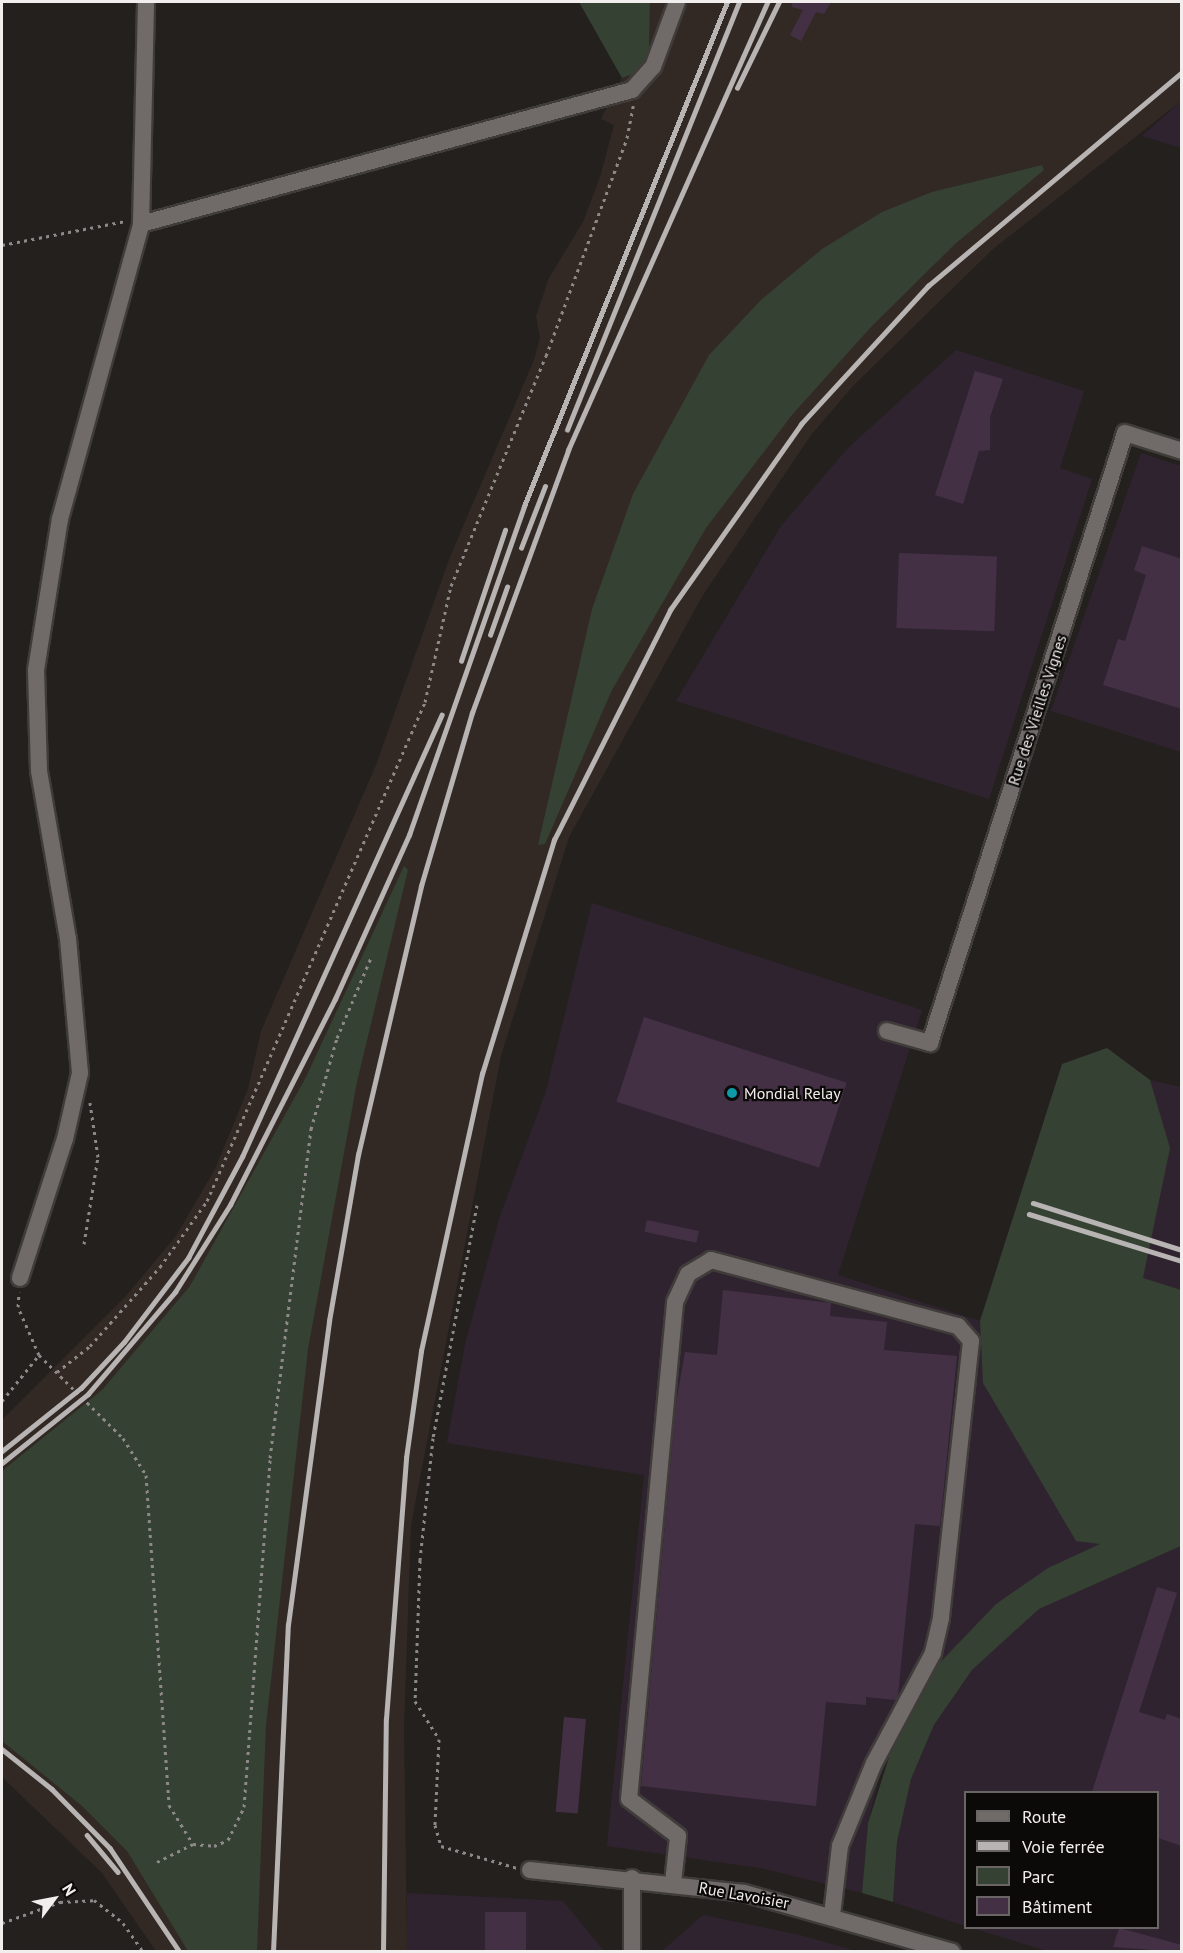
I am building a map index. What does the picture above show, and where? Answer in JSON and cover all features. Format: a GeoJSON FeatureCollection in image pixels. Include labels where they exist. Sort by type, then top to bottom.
{"type":"FeatureCollection","features":[{"type":"Feature","properties":{"kind":"street"},"geometry":{"type":"LineString","coordinates":[[20,1278],[66,1139],[80,1073],[68,939],[39,771],[36,670],[60,519],[141,224],[146,2]]}},
{"type":"Feature","properties":{"kind":"street"},"geometry":{"type":"LineString","coordinates":[[141,224],[632,90],[653,67],[677,2]]}},
{"type":"Feature","properties":{"kind":"street","name":"Rue des Vieilles Vignes"},"geometry":{"type":"LineString","coordinates":[[887,1031],[930,1043],[1125,433],[1182,451]]}},
{"type":"Feature","properties":{"kind":"street"},"geometry":{"type":"LineString","coordinates":[[673,1883],[678,1836],[629,1799],[675,1302],[688,1274],[711,1260],[958,1326],[971,1341],[942,1618],[933,1653],[874,1763],[840,1846],[832,1915]]}},
{"type":"Feature","properties":{"kind":"street","name":"Rue Lavoisier"},"geometry":{"type":"LineString","coordinates":[[530,1870],[673,1883],[832,1915],[952,1952]]}},
{"type":"Feature","properties":{"kind":"street"},"geometry":{"type":"LineString","coordinates":[[632,1952],[633,1878]]}},
{"type":"Feature","properties":{"kind":"path"},"geometry":{"type":"LineString","coordinates":[[57,1372],[90,1346],[160,1268],[211,1191],[425,702],[451,586],[546,356],[627,138],[632,90]]}},
{"type":"Feature","properties":{"kind":"path"},"geometry":{"type":"LineString","coordinates":[[2,245],[120,219],[141,224]]}},
{"type":"Feature","properties":{"kind":"path"},"geometry":{"type":"LineString","coordinates":[[20,1278],[18,1307],[39,1355],[123,1438],[146,1475],[152,1499],[164,1776],[169,1805],[193,1844],[202,1848],[228,1840],[244,1807],[270,1458],[311,1129],[337,1038],[372,955]]}},
{"type":"Feature","properties":{"kind":"path"},"geometry":{"type":"LineString","coordinates":[[80,1073],[98,1157],[84,1244]]}},
{"type":"Feature","properties":{"kind":"path"},"geometry":{"type":"LineString","coordinates":[[477,1205],[433,1438],[420,1560],[415,1701],[439,1739],[435,1825],[441,1846],[530,1870]]}},
{"type":"Feature","properties":{"kind":"path"},"geometry":{"type":"LineString","coordinates":[[2,1401],[39,1355]]}},
{"type":"Feature","properties":{"kind":"path"},"geometry":{"type":"LineString","coordinates":[[157,1862],[193,1844]]}},
{"type":"Feature","properties":{"kind":"path"},"geometry":{"type":"LineString","coordinates":[[2,1923],[60,1902],[94,1900],[123,1923],[143,1952]]}},
{"type":"Feature","properties":{"kind":"shaded area"},"geometry":{"type":"Polygon","coordinates":[[[650,2],[1181,2],[1181,101],[993,249],[853,386],[811,435],[703,595],[569,837],[501,1056],[411,1525],[404,1725],[407,1951],[156,1951],[102,1873],[2,1777],[2,1420],[126,1296],[176,1236],[215,1169],[248,1089],[261,1031],[376,765],[450,557],[534,360],[540,338],[536,316],[549,278],[583,222],[600,177],[614,125],[601,119],[622,78],[640,72],[649,54],[650,2]]]}},
{"type":"Feature","properties":{"kind":"shaded area"},"geometry":{"type":"Polygon","coordinates":[[[1181,101],[1181,148],[1142,136],[1181,101]]]}},
{"type":"Feature","properties":{"kind":"shaded area"},"geometry":{"type":"Polygon","coordinates":[[[956,350],[1084,391],[1060,468],[1092,479],[989,799],[676,701],[781,526],[848,448],[956,350]]]}},
{"type":"Feature","properties":{"kind":"shaded area"},"geometry":{"type":"Polygon","coordinates":[[[1141,453],[1181,466],[1181,752],[1051,711],[1141,453]]]}},
{"type":"Feature","properties":{"kind":"shaded area"},"geometry":{"type":"Polygon","coordinates":[[[592,903],[922,1010],[838,1275],[980,1321],[1062,1064],[1107,1048],[1150,1080],[1181,1087],[1181,1514],[996,1604],[928,1676],[882,1766],[868,1823],[862,1893],[765,1869],[607,1846],[644,1475],[447,1443],[465,1344],[500,1216],[546,1091],[592,903]]]}},
{"type":"Feature","properties":{"kind":"shaded area"},"geometry":{"type":"Polygon","coordinates":[[[1181,1546],[1181,1951],[1047,1951],[975,1929],[1159,1929],[1159,1791],[964,1791],[964,1926],[893,1902],[897,1842],[911,1779],[934,1725],[972,1670],[1039,1609],[1181,1546]]]}},
{"type":"Feature","properties":{"kind":"shaded area"},"geometry":{"type":"Polygon","coordinates":[[[407,1893],[563,1901],[605,1952],[407,1952],[407,1893]]]}},
{"type":"Feature","properties":{"kind":"shaded area"},"geometry":{"type":"Polygon","coordinates":[[[703,1915],[800,1935],[856,1951],[662,1951],[703,1915]]]}},
{"type":"Feature","properties":{"kind":"green space"},"geometry":{"type":"Polygon","coordinates":[[[579,2],[650,2],[649,54],[640,72],[622,78],[579,2]]]}},
{"type":"Feature","properties":{"kind":"green space"},"geometry":{"type":"Polygon","coordinates":[[[1042,165],[1044,170],[955,244],[870,328],[792,415],[706,528],[612,690],[545,844],[538,845],[592,609],[633,494],[709,355],[762,299],[822,249],[882,212],[932,192],[1042,165]]]}},
{"type":"Feature","properties":{"kind":"green space"},"geometry":{"type":"Polygon","coordinates":[[[404,866],[408,870],[357,1082],[308,1349],[266,1725],[257,1951],[188,1951],[127,1851],[82,1806],[2,1741],[2,1471],[102,1390],[190,1286],[306,1077],[404,866]]]}},
{"type":"Feature","properties":{"kind":"green space"},"geometry":{"type":"Polygon","coordinates":[[[1107,1048],[1150,1080],[1170,1148],[1143,1278],[1181,1290],[1181,1546],[1039,1609],[972,1670],[934,1725],[911,1779],[897,1842],[893,1902],[862,1893],[868,1823],[901,1720],[927,1676],[996,1604],[1048,1568],[1100,1544],[1076,1541],[983,1383],[980,1321],[1062,1064],[1107,1048]]]}},
{"type":"Feature","properties":{"kind":"building"},"geometry":{"type":"Polygon","coordinates":[[[792,2],[831,2],[824,14],[816,12],[801,41],[790,35],[803,10],[792,7],[792,2]]]}},
{"type":"Feature","properties":{"kind":"building"},"geometry":{"type":"Polygon","coordinates":[[[975,371],[1003,379],[990,417],[990,450],[979,451],[963,504],[935,495],[975,371]]]}},
{"type":"Feature","properties":{"kind":"building"},"geometry":{"type":"Polygon","coordinates":[[[1142,546],[1182,559],[1182,709],[1103,685],[1118,639],[1125,641],[1146,575],[1134,570],[1142,546]]]}},
{"type":"Feature","properties":{"kind":"building"},"geometry":{"type":"Polygon","coordinates":[[[899,553],[997,556],[994,631],[896,628],[899,553]]]}},
{"type":"Feature","properties":{"kind":"building","name":"Mondial Relay"},"geometry":{"type":"Polygon","coordinates":[[[644,1017],[847,1083],[819,1167],[616,1102],[644,1017]]]}},
{"type":"Feature","properties":{"kind":"building"},"geometry":{"type":"Polygon","coordinates":[[[647,1220],[699,1231],[696,1243],[645,1232],[647,1220]]]}},
{"type":"Feature","properties":{"kind":"building"},"geometry":{"type":"Polygon","coordinates":[[[723,1290],[831,1303],[830,1316],[887,1322],[884,1350],[957,1356],[940,1526],[915,1524],[898,1695],[896,1700],[866,1697],[866,1705],[826,1702],[816,1806],[641,1786],[676,1403],[685,1352],[717,1355],[723,1290]]]}},
{"type":"Feature","properties":{"kind":"building"},"geometry":{"type":"Polygon","coordinates":[[[1157,1587],[1177,1593],[1139,1712],[1165,1720],[1167,1714],[1182,1719],[1182,1846],[1159,1838],[1159,1791],[1092,1791],[1157,1587]]]}},
{"type":"Feature","properties":{"kind":"building"},"geometry":{"type":"Polygon","coordinates":[[[564,1717],[586,1719],[578,1814],[556,1812],[564,1717]]]}},
{"type":"Feature","properties":{"kind":"building"},"geometry":{"type":"Polygon","coordinates":[[[485,1912],[526,1912],[526,1952],[485,1952],[485,1912]]]}},
{"type":"Feature","properties":{"kind":"building"},"geometry":{"type":"Polygon","coordinates":[[[1119,1929],[1123,1929],[1182,1945],[1182,1952],[1113,1947],[1119,1929]]]}},
{"type":"Feature","properties":{"kind":"railway"},"geometry":{"type":"LineString","coordinates":[[2,1463],[88,1394],[175,1292],[230,1205],[335,999],[409,835],[524,506],[727,2]]}},
{"type":"Feature","properties":{"kind":"railway"},"geometry":{"type":"LineString","coordinates":[[567,430],[739,2]]}},
{"type":"Feature","properties":{"kind":"railway"},"geometry":{"type":"LineString","coordinates":[[273,1952],[288,1625],[329,1321],[358,1155],[421,886],[472,713],[568,450],[767,2]]}},
{"type":"Feature","properties":{"kind":"railway"},"geometry":{"type":"LineString","coordinates":[[737,88],[779,2]]}},
{"type":"Feature","properties":{"kind":"railway"},"geometry":{"type":"LineString","coordinates":[[383,1952],[386,1719],[406,1458],[421,1351],[482,1074],[554,840],[670,610],[801,424],[928,286],[1182,72]]}},
{"type":"Feature","properties":{"kind":"railway"},"geometry":{"type":"LineString","coordinates":[[521,548],[545,486]]}},
{"type":"Feature","properties":{"kind":"railway"},"geometry":{"type":"LineString","coordinates":[[461,661],[505,530]]}},
{"type":"Feature","properties":{"kind":"railway"},"geometry":{"type":"LineString","coordinates":[[490,635],[507,587]]}},
{"type":"Feature","properties":{"kind":"railway"},"geometry":{"type":"LineString","coordinates":[[2,1451],[81,1388],[124,1342],[188,1258],[242,1157],[442,715]]}},
{"type":"Feature","properties":{"kind":"railway"},"geometry":{"type":"LineString","coordinates":[[1033,1203],[1182,1250]]}},
{"type":"Feature","properties":{"kind":"railway"},"geometry":{"type":"LineString","coordinates":[[1029,1214],[1182,1261]]}},
{"type":"Feature","properties":{"kind":"railway"},"geometry":{"type":"LineString","coordinates":[[2,1749],[52,1789],[110,1848],[180,1952]]}},
{"type":"Feature","properties":{"kind":"railway"},"geometry":{"type":"LineString","coordinates":[[87,1835],[118,1872]]}},
{"type":"Feature","properties":{"kind":"place","name":"Mondial Relay"},"geometry":{"type":"Point","coordinates":[732,1093]}}]}
